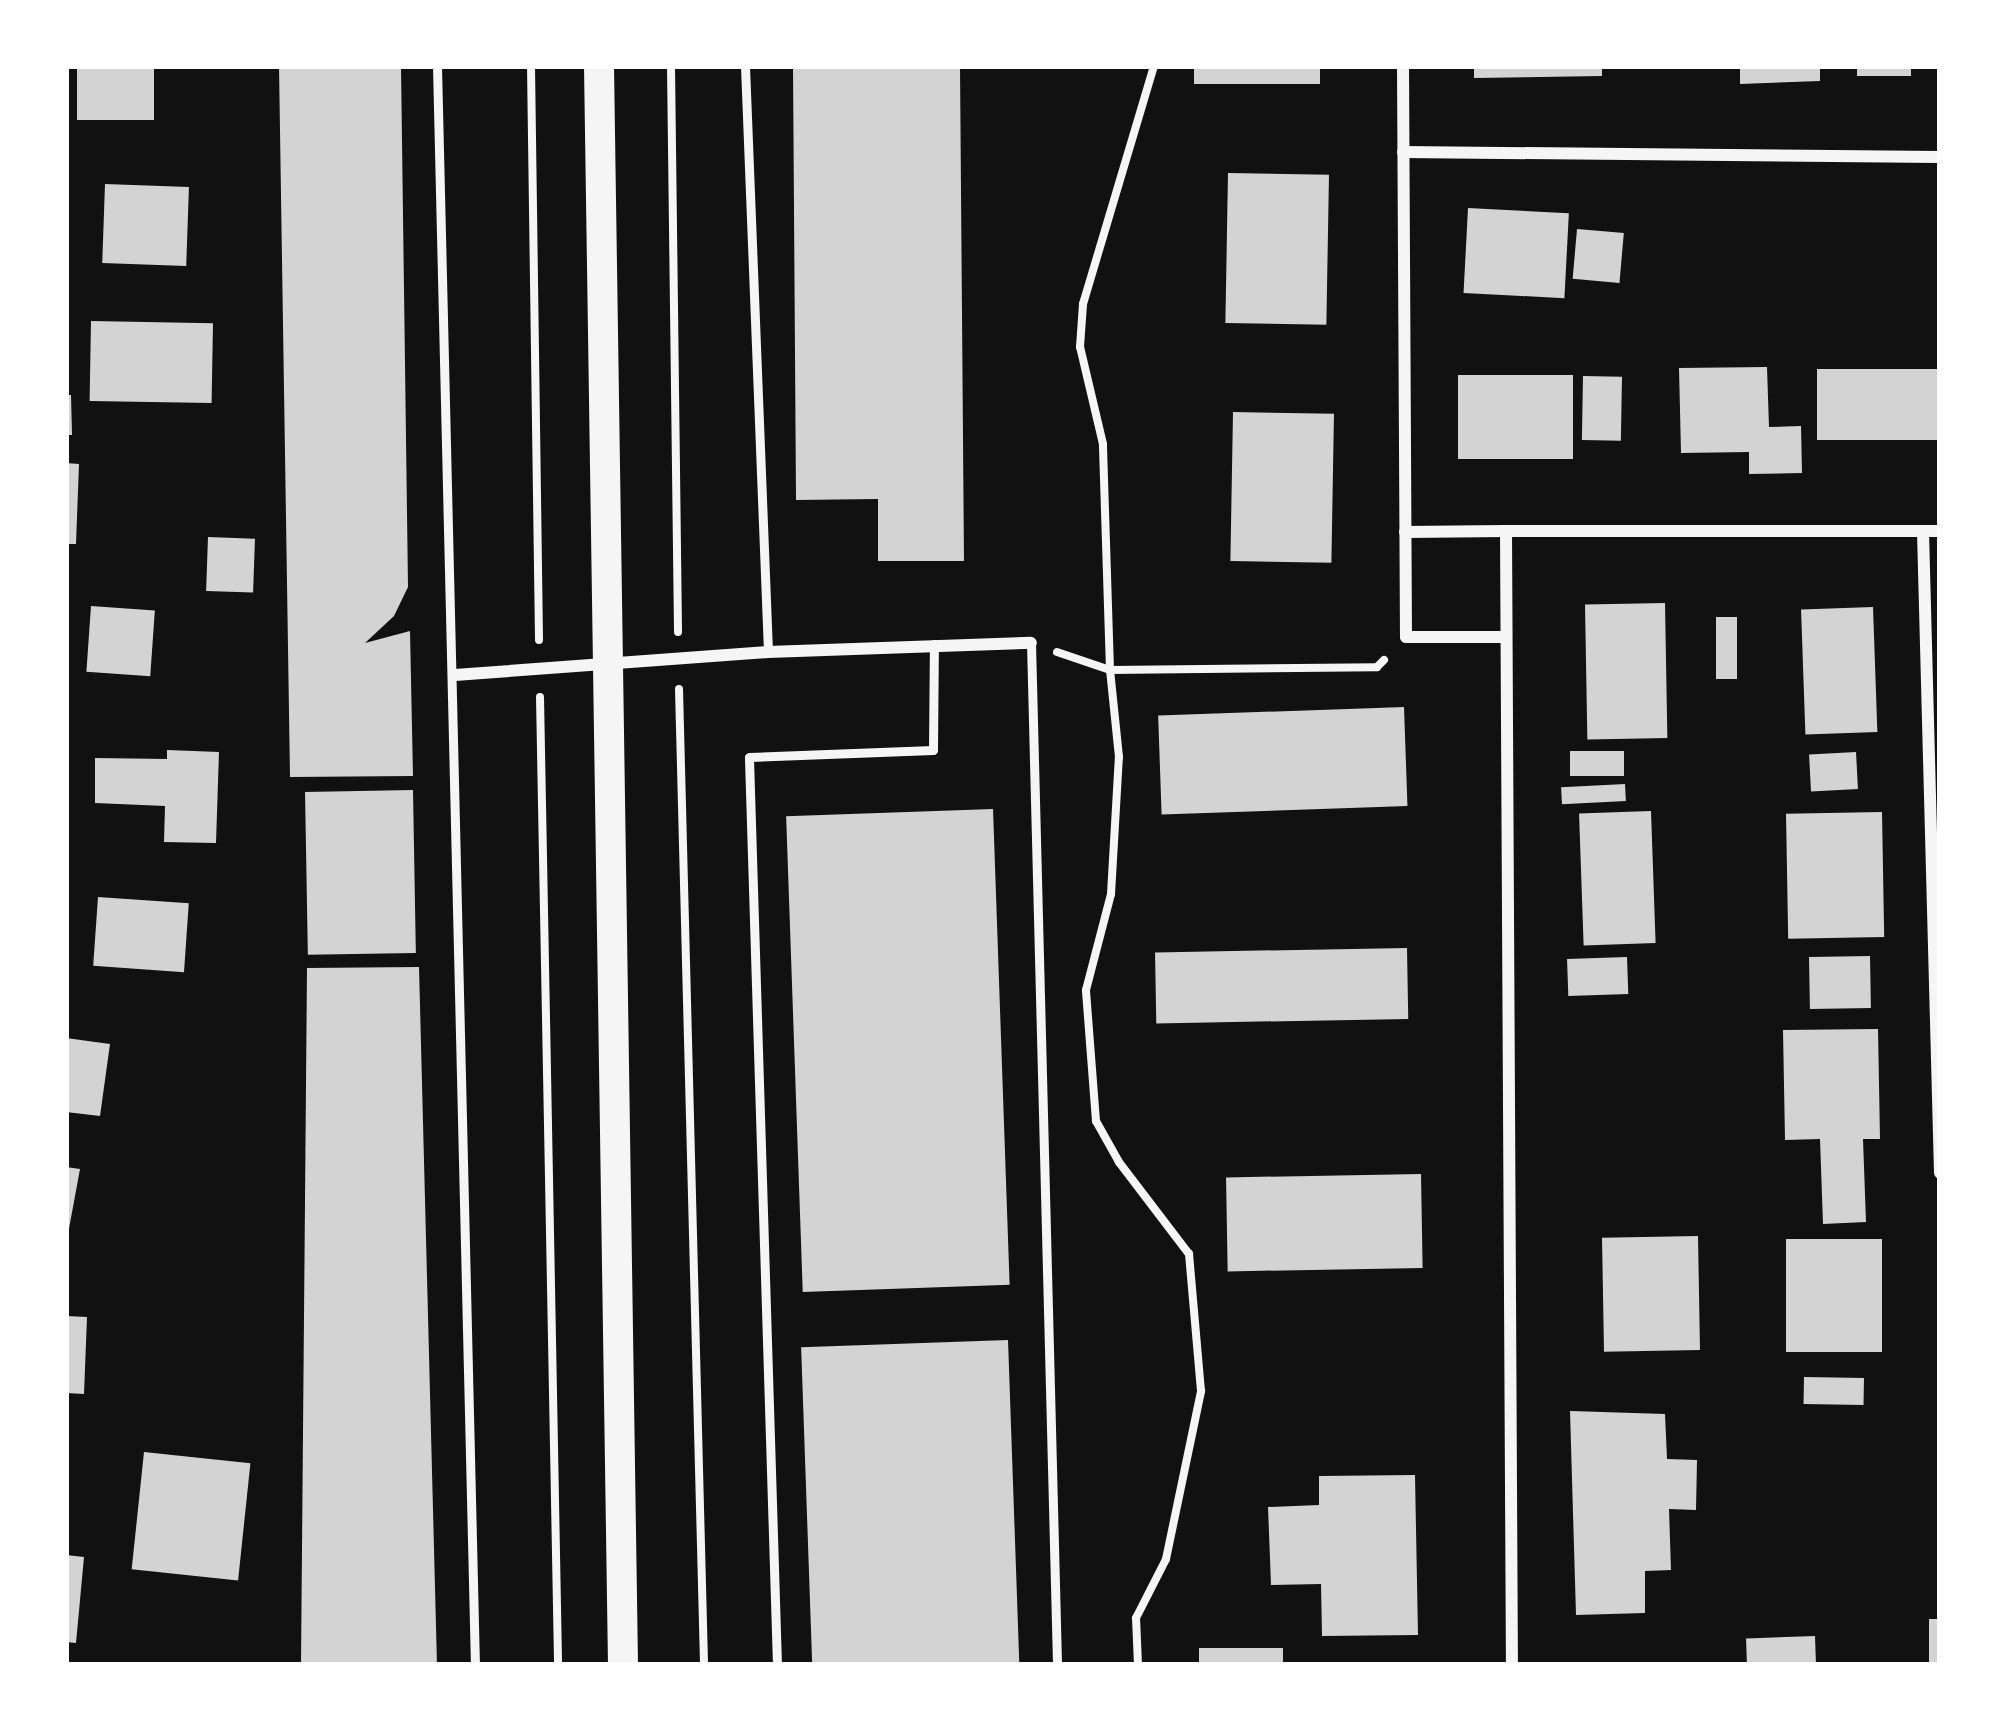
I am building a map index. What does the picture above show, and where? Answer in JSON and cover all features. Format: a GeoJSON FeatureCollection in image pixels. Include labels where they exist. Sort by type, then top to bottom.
{"type":"FeatureCollection","features":[{"type":"Feature","properties":{"kind":"main road"},"geometry":{"type":"LineString","coordinates":[[599,66],[612,664],[623,1665]]}},
{"type":"Feature","properties":{"kind":"street"},"geometry":{"type":"LineString","coordinates":[[1402,66],[1406,638],[1506,637]]}},
{"type":"Feature","properties":{"kind":"street"},"geometry":{"type":"LineString","coordinates":[[1403,152],[1940,157]]}},
{"type":"Feature","properties":{"kind":"street"},"geometry":{"type":"LineString","coordinates":[[1506,531],[1512,1665]]}},
{"type":"Feature","properties":{"kind":"street"},"geometry":{"type":"LineString","coordinates":[[1406,532],[1940,531]]}},
{"type":"Feature","properties":{"kind":"street"},"geometry":{"type":"LineString","coordinates":[[1922,532],[1933,631],[1940,1173]]}},
{"type":"Feature","properties":{"kind":"street"},"geometry":{"type":"LineString","coordinates":[[455,676],[768,652],[1031,643]]}},
{"type":"Feature","properties":{"kind":"lane"},"geometry":{"type":"LineString","coordinates":[[437,66],[476,1665]]}},
{"type":"Feature","properties":{"kind":"lane"},"geometry":{"type":"LineString","coordinates":[[745,66],[768,652]]}},
{"type":"Feature","properties":{"kind":"lane"},"geometry":{"type":"LineString","coordinates":[[1031,643],[1057,1665]]}},
{"type":"Feature","properties":{"kind":"lane"},"geometry":{"type":"LineString","coordinates":[[777,1665],[748,757],[933,749],[934,644]]}},
{"type":"Feature","properties":{"kind":"path"},"geometry":{"type":"LineString","coordinates":[[531,66],[558,1665]]}},
{"type":"Feature","properties":{"kind":"path"},"geometry":{"type":"LineString","coordinates":[[671,66],[678,659],[704,1665]]}},
{"type":"Feature","properties":{"kind":"path"},"geometry":{"type":"LineString","coordinates":[[1138,1665],[1136,1618],[1166,1559],[1201,1391],[1190,1254],[1119,1162],[1096,1121],[1086,990],[1111,895],[1118,758],[1110,670],[1103,444],[1079,346],[1083,304],[1154,66]]}},
{"type":"Feature","properties":{"kind":"path"},"geometry":{"type":"LineString","coordinates":[[1031,643],[1110,670],[1377,668],[1406,638]]}},
{"type":"Feature","properties":{"kind":"building"},"geometry":{"type":"Polygon","coordinates":[[[77,66],[154,66],[154,120],[77,120],[77,66]]]}},
{"type":"Feature","properties":{"kind":"building"},"geometry":{"type":"Polygon","coordinates":[[[279,66],[401,66],[408,587],[394,616],[365,643],[410,631],[413,776],[290,777],[279,66]]]}},
{"type":"Feature","properties":{"kind":"building"},"geometry":{"type":"Polygon","coordinates":[[[793,66],[960,66],[964,561],[878,561],[878,499],[796,500],[793,66]]]}},
{"type":"Feature","properties":{"kind":"building"},"geometry":{"type":"Polygon","coordinates":[[[1194,66],[1320,66],[1320,84],[1194,84],[1194,66]]]}},
{"type":"Feature","properties":{"kind":"building"},"geometry":{"type":"Polygon","coordinates":[[[1474,66],[1602,66],[1602,76],[1474,78],[1474,66]]]}},
{"type":"Feature","properties":{"kind":"building"},"geometry":{"type":"Polygon","coordinates":[[[1740,66],[1820,66],[1820,81],[1740,84],[1740,66]]]}},
{"type":"Feature","properties":{"kind":"building"},"geometry":{"type":"Polygon","coordinates":[[[1857,66],[1911,66],[1911,76],[1857,76],[1857,66]]]}},
{"type":"Feature","properties":{"kind":"building"},"geometry":{"type":"Polygon","coordinates":[[[1228,173],[1329,175],[1326,325],[1225,323],[1228,173]]]}},
{"type":"Feature","properties":{"kind":"building"},"geometry":{"type":"Polygon","coordinates":[[[105,184],[189,187],[186,266],[102,263],[105,184]]]}},
{"type":"Feature","properties":{"kind":"building"},"geometry":{"type":"Polygon","coordinates":[[[1468,208],[1569,213],[1564,298],[1464,293],[1468,208]]]}},
{"type":"Feature","properties":{"kind":"building"},"geometry":{"type":"Polygon","coordinates":[[[1577,229],[1624,233],[1619,283],[1573,279],[1577,229]]]}},
{"type":"Feature","properties":{"kind":"building"},"geometry":{"type":"Polygon","coordinates":[[[91,321],[213,323],[212,403],[90,401],[91,321]]]}},
{"type":"Feature","properties":{"kind":"building"},"geometry":{"type":"Polygon","coordinates":[[[1767,367],[1769,427],[1801,426],[1802,473],[1749,474],[1749,452],[1681,453],[1679,368],[1767,367]]]}},
{"type":"Feature","properties":{"kind":"building"},"geometry":{"type":"Polygon","coordinates":[[[1817,369],[1940,369],[1940,440],[1817,440],[1817,369]]]}},
{"type":"Feature","properties":{"kind":"building"},"geometry":{"type":"Polygon","coordinates":[[[1458,375],[1573,375],[1573,459],[1458,459],[1458,375]]]}},
{"type":"Feature","properties":{"kind":"building"},"geometry":{"type":"Polygon","coordinates":[[[1583,376],[1622,377],[1621,441],[1582,440],[1583,376]]]}},
{"type":"Feature","properties":{"kind":"building"},"geometry":{"type":"Polygon","coordinates":[[[66,395],[71,395],[72,435],[66,435],[66,395]]]}},
{"type":"Feature","properties":{"kind":"building"},"geometry":{"type":"Polygon","coordinates":[[[1233,412],[1334,414],[1331,563],[1230,561],[1233,412]]]}},
{"type":"Feature","properties":{"kind":"building"},"geometry":{"type":"Polygon","coordinates":[[[66,463],[79,464],[76,544],[66,544],[66,463]]]}},
{"type":"Feature","properties":{"kind":"building"},"geometry":{"type":"Polygon","coordinates":[[[208,537],[255,539],[253,593],[206,591],[208,537]]]}},
{"type":"Feature","properties":{"kind":"building"},"geometry":{"type":"Polygon","coordinates":[[[1665,603],[1667,738],[1587,739],[1585,604],[1665,603]]]}},
{"type":"Feature","properties":{"kind":"building"},"geometry":{"type":"Polygon","coordinates":[[[91,606],[155,610],[150,676],[86,672],[91,606]]]}},
{"type":"Feature","properties":{"kind":"building"},"geometry":{"type":"Polygon","coordinates":[[[1873,607],[1877,732],[1805,734],[1801,610],[1873,607]]]}},
{"type":"Feature","properties":{"kind":"building"},"geometry":{"type":"Polygon","coordinates":[[[1716,617],[1737,617],[1737,679],[1716,679],[1716,617]]]}},
{"type":"Feature","properties":{"kind":"building"},"geometry":{"type":"Polygon","coordinates":[[[1404,707],[1407,806],[1162,815],[1158,716],[1404,707]]]}},
{"type":"Feature","properties":{"kind":"building"},"geometry":{"type":"Polygon","coordinates":[[[167,750],[219,752],[216,843],[164,842],[165,806],[95,803],[95,758],[167,759],[167,750]]]}},
{"type":"Feature","properties":{"kind":"building"},"geometry":{"type":"Polygon","coordinates":[[[1570,751],[1624,751],[1624,776],[1570,776],[1570,751]]]}},
{"type":"Feature","properties":{"kind":"building"},"geometry":{"type":"Polygon","coordinates":[[[1856,752],[1858,789],[1811,791],[1809,754],[1856,752]]]}},
{"type":"Feature","properties":{"kind":"building"},"geometry":{"type":"Polygon","coordinates":[[[1625,784],[1626,801],[1562,804],[1561,787],[1625,784]]]}},
{"type":"Feature","properties":{"kind":"building"},"geometry":{"type":"Polygon","coordinates":[[[413,790],[416,953],[308,955],[305,792],[413,790]]]}},
{"type":"Feature","properties":{"kind":"building"},"geometry":{"type":"Polygon","coordinates":[[[993,809],[1010,1285],[803,1292],[786,816],[993,809]]]}},
{"type":"Feature","properties":{"kind":"building"},"geometry":{"type":"Polygon","coordinates":[[[1651,811],[1656,943],[1584,945],[1579,814],[1651,811]]]}},
{"type":"Feature","properties":{"kind":"building"},"geometry":{"type":"Polygon","coordinates":[[[1882,812],[1884,937],[1788,939],[1786,814],[1882,812]]]}},
{"type":"Feature","properties":{"kind":"building"},"geometry":{"type":"Polygon","coordinates":[[[98,897],[189,903],[184,972],[93,966],[98,897]]]}},
{"type":"Feature","properties":{"kind":"building"},"geometry":{"type":"Polygon","coordinates":[[[1407,948],[1408,1019],[1156,1023],[1155,952],[1407,948]]]}},
{"type":"Feature","properties":{"kind":"building"},"geometry":{"type":"Polygon","coordinates":[[[1870,956],[1871,1008],[1810,1009],[1809,957],[1870,956]]]}},
{"type":"Feature","properties":{"kind":"building"},"geometry":{"type":"Polygon","coordinates":[[[1627,957],[1628,994],[1568,996],[1567,959],[1627,957]]]}},
{"type":"Feature","properties":{"kind":"building"},"geometry":{"type":"Polygon","coordinates":[[[419,967],[437,1665],[301,1665],[307,968],[419,967]]]}},
{"type":"Feature","properties":{"kind":"building"},"geometry":{"type":"Polygon","coordinates":[[[1878,1029],[1880,1139],[1863,1139],[1866,1222],[1823,1224],[1820,1139],[1785,1140],[1783,1030],[1878,1029]]]}},
{"type":"Feature","properties":{"kind":"building"},"geometry":{"type":"Polygon","coordinates":[[[66,1038],[110,1044],[100,1116],[66,1112],[66,1038]]]}},
{"type":"Feature","properties":{"kind":"building"},"geometry":{"type":"Polygon","coordinates":[[[66,1167],[80,1169],[68,1234],[66,1234],[66,1167]]]}},
{"type":"Feature","properties":{"kind":"building"},"geometry":{"type":"Polygon","coordinates":[[[1421,1174],[1423,1268],[1228,1271],[1226,1177],[1421,1174]]]}},
{"type":"Feature","properties":{"kind":"building"},"geometry":{"type":"Polygon","coordinates":[[[1698,1236],[1700,1350],[1604,1352],[1602,1238],[1698,1236]]]}},
{"type":"Feature","properties":{"kind":"building"},"geometry":{"type":"Polygon","coordinates":[[[1786,1239],[1882,1239],[1882,1352],[1786,1352],[1786,1239]]]}},
{"type":"Feature","properties":{"kind":"building"},"geometry":{"type":"Polygon","coordinates":[[[66,1316],[87,1317],[84,1394],[66,1393],[66,1316]]]}},
{"type":"Feature","properties":{"kind":"building"},"geometry":{"type":"Polygon","coordinates":[[[1008,1340],[1019,1665],[812,1665],[801,1347],[1008,1340]]]}},
{"type":"Feature","properties":{"kind":"building"},"geometry":{"type":"Polygon","coordinates":[[[1804,1377],[1864,1378],[1864,1405],[1804,1404],[1804,1377]]]}},
{"type":"Feature","properties":{"kind":"building"},"geometry":{"type":"Polygon","coordinates":[[[1570,1411],[1665,1414],[1667,1459],[1697,1460],[1696,1510],[1669,1509],[1671,1570],[1645,1571],[1645,1613],[1576,1615],[1570,1411]]]}},
{"type":"Feature","properties":{"kind":"building"},"geometry":{"type":"Polygon","coordinates":[[[144,1452],[250,1463],[238,1581],[132,1569],[144,1452]]]}},
{"type":"Feature","properties":{"kind":"building"},"geometry":{"type":"Polygon","coordinates":[[[1415,1475],[1418,1635],[1322,1636],[1321,1584],[1271,1585],[1268,1507],[1319,1505],[1319,1476],[1415,1475]]]}},
{"type":"Feature","properties":{"kind":"building"},"geometry":{"type":"Polygon","coordinates":[[[66,1555],[84,1557],[76,1643],[66,1642],[66,1555]]]}},
{"type":"Feature","properties":{"kind":"building"},"geometry":{"type":"Polygon","coordinates":[[[1929,1619],[1940,1619],[1940,1665],[1929,1665],[1929,1619]]]}},
{"type":"Feature","properties":{"kind":"building"},"geometry":{"type":"Polygon","coordinates":[[[1815,1636],[1816,1665],[1747,1665],[1746,1638],[1815,1636]]]}},
{"type":"Feature","properties":{"kind":"building"},"geometry":{"type":"Polygon","coordinates":[[[1199,1648],[1283,1648],[1283,1665],[1199,1665],[1199,1648]]]}}]}
